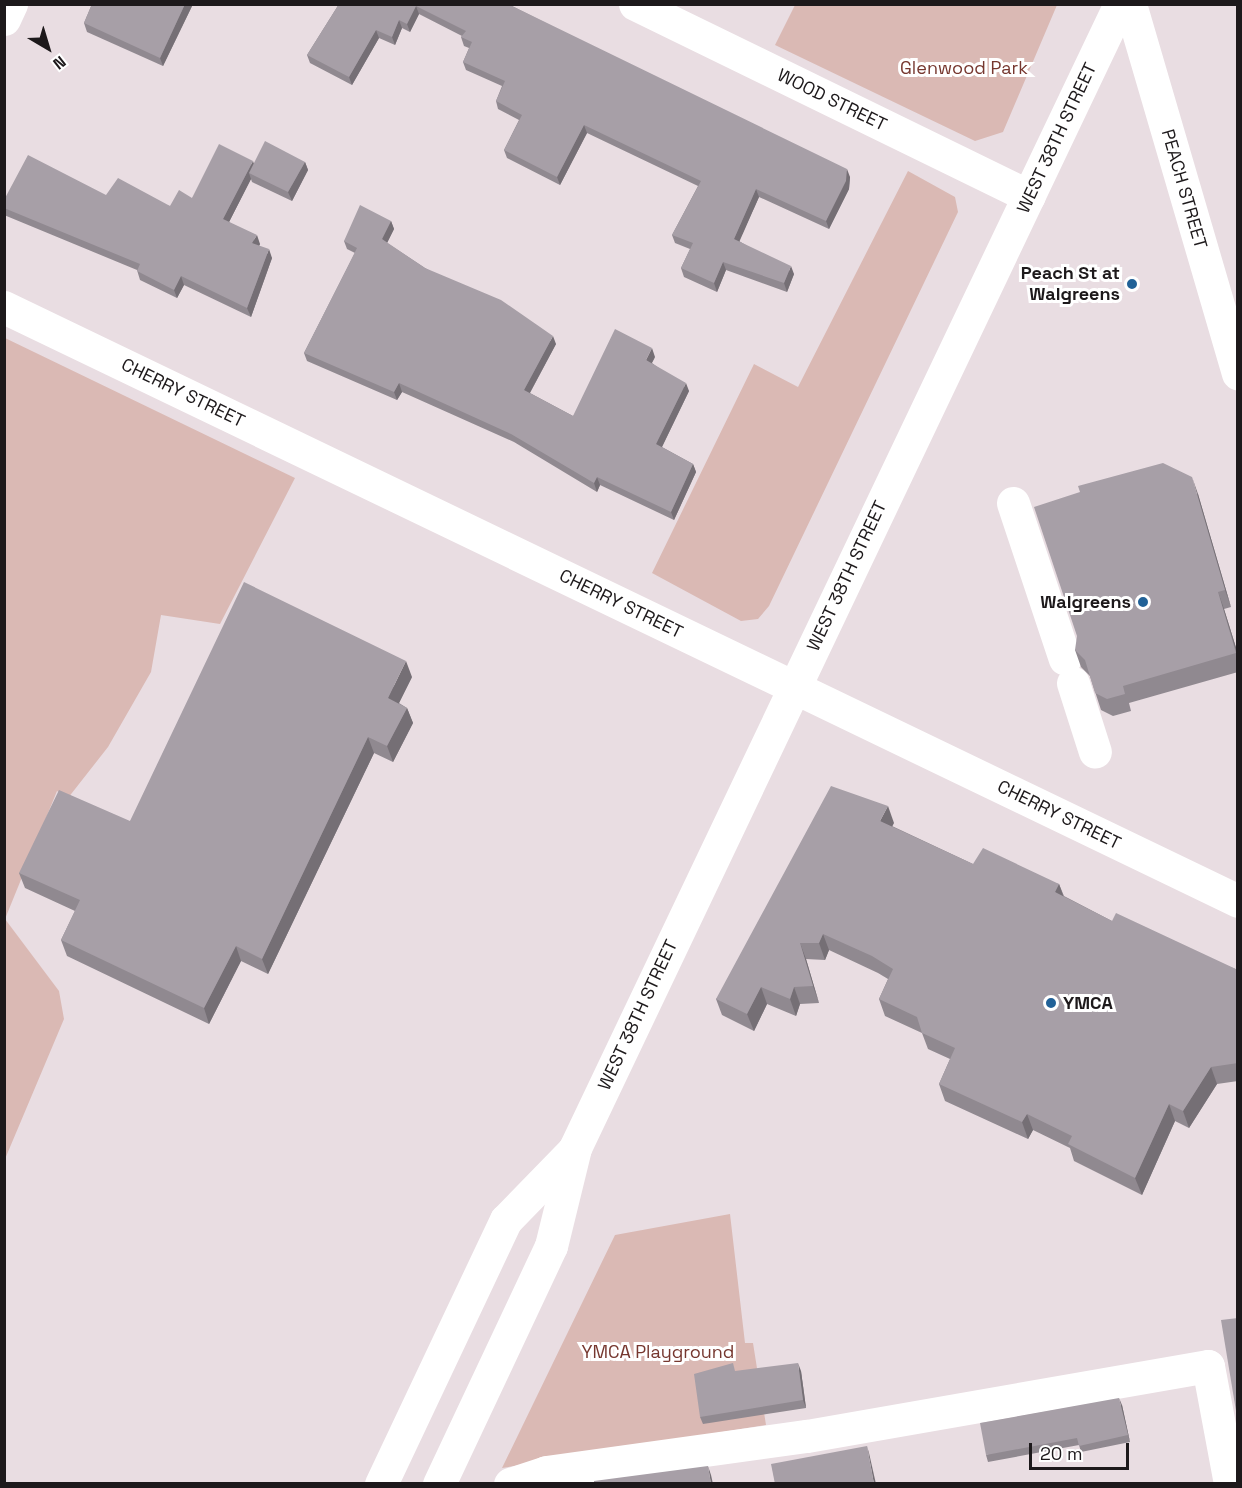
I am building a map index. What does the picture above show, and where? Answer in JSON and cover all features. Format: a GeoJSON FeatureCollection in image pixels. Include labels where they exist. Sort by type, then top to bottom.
{"type":"FeatureCollection","features":[{"type":"Feature","properties":{"kind":"main road"},"geometry":{"type":"LineString","coordinates":[[4,19],[11,4]]}},
{"type":"Feature","properties":{"kind":"main road","name":"WOOD STREET"},"geometry":{"type":"LineString","coordinates":[[635,4],[1029,196]]}},
{"type":"Feature","properties":{"kind":"main road","name":"WEST 38TH STREET"},"geometry":{"type":"LineString","coordinates":[[439,1484],[551,1246],[575,1149],[1120,4]]}},
{"type":"Feature","properties":{"kind":"main road","name":"PEACH STREET"},"geometry":{"type":"LineString","coordinates":[[1130,4],[1238,374]]}},
{"type":"Feature","properties":{"kind":"main road","name":"CHERRY STREET"},"geometry":{"type":"LineString","coordinates":[[4,307],[1238,901]]}},
{"type":"Feature","properties":{"kind":"main road"},"geometry":{"type":"LineString","coordinates":[[1013,503],[1095,752]]}},
{"type":"Feature","properties":{"kind":"main road","name":"WEST 38TH STREET"},"geometry":{"type":"LineString","coordinates":[[381,1484],[506,1220],[575,1149]]}},
{"type":"Feature","properties":{"kind":"main road"},"geometry":{"type":"LineString","coordinates":[[510,1484],[546,1472],[807,1436],[1208,1366],[1230,1484]]}},
{"type":"Feature","properties":{"kind":"green space","name":"Glenwood Park"},"geometry":{"type":"Polygon","coordinates":[[[795,4],[1057,5],[1003,132],[975,141],[775,45],[795,4]]]}},
{"type":"Feature","properties":{"kind":"green space"},"geometry":{"type":"Polygon","coordinates":[[[908,171],[955,197],[958,212],[769,606],[758,619],[741,621],[652,573],[754,364],[798,387],[908,171]]]}},
{"type":"Feature","properties":{"kind":"green space"},"geometry":{"type":"Polygon","coordinates":[[[5,338],[295,478],[220,624],[161,615],[151,672],[108,747],[68,798],[57,791],[5,919],[5,338]]]}},
{"type":"Feature","properties":{"kind":"green space"},"geometry":{"type":"Polygon","coordinates":[[[5,919],[59,991],[64,1019],[5,1159],[5,919]]]}},
{"type":"Feature","properties":{"kind":"green space","name":"YMCA Playground"},"geometry":{"type":"Polygon","coordinates":[[[730,1214],[745,1343],[753,1343],[766,1425],[502,1468],[615,1235],[730,1214]]]}},
{"type":"Feature","properties":{"kind":"building"},"geometry":{"type":"Polygon","coordinates":[[[92,4],[185,4],[160,58],[84,23],[92,4]]]}},
{"type":"Feature","properties":{"kind":"building"},"geometry":{"type":"Polygon","coordinates":[[[339,4],[508,4],[847,169],[846,181],[826,221],[756,189],[734,239],[791,266],[784,283],[723,262],[714,283],[681,268],[693,243],[672,235],[701,181],[584,125],[557,177],[504,150],[522,115],[496,101],[505,81],[463,62],[472,42],[461,37],[466,31],[416,6],[407,24],[399,20],[392,37],[376,30],[349,77],[307,55],[339,4]]]}},
{"type":"Feature","properties":{"kind":"building"},"geometry":{"type":"Polygon","coordinates":[[[265,141],[305,162],[288,192],[249,173],[265,141]]]}},
{"type":"Feature","properties":{"kind":"building"},"geometry":{"type":"Polygon","coordinates":[[[219,144],[253,161],[223,219],[257,235],[252,243],[269,249],[247,308],[181,276],[174,290],[137,271],[140,264],[4,208],[4,200],[28,155],[106,195],[118,178],[170,206],[179,190],[192,198],[219,144]]]}},
{"type":"Feature","properties":{"kind":"building"},"geometry":{"type":"Polygon","coordinates":[[[360,205],[391,221],[382,239],[425,268],[501,300],[553,336],[524,390],[573,416],[615,329],[652,348],[646,360],[686,383],[656,444],[693,464],[671,512],[597,477],[594,483],[511,434],[399,383],[394,392],[304,353],[357,248],[344,241],[360,205]]]}},
{"type":"Feature","properties":{"kind":"building"},"geometry":{"type":"Polygon","coordinates":[[[1163,463],[1192,477],[1225,590],[1218,592],[1236,653],[1123,686],[1125,694],[1107,699],[1095,693],[1085,660],[1075,650],[1077,636],[1034,507],[1080,492],[1078,486],[1163,463]]]}},
{"type":"Feature","properties":{"kind":"building"},"geometry":{"type":"Polygon","coordinates":[[[244,582],[406,661],[388,698],[407,708],[387,746],[368,737],[262,959],[236,946],[204,1008],[61,940],[80,900],[19,873],[59,790],[130,821],[244,582]]]}},
{"type":"Feature","properties":{"kind":"building"},"geometry":{"type":"Polygon","coordinates":[[[831,786],[888,806],[880,821],[973,864],[983,848],[1059,884],[1055,892],[1112,921],[1116,913],[1238,970],[1238,1063],[1211,1067],[1183,1111],[1169,1104],[1135,1178],[1068,1144],[1072,1136],[1027,1114],[1022,1122],[939,1084],[955,1048],[922,1033],[917,1017],[879,999],[893,969],[872,956],[823,934],[819,943],[800,943],[813,986],[794,987],[790,999],[761,987],[747,1014],[716,999],[831,786]]]}},
{"type":"Feature","properties":{"kind":"building"},"geometry":{"type":"Polygon","coordinates":[[[1238,1318],[1238,1423],[1221,1320],[1238,1318]]]}},
{"type":"Feature","properties":{"kind":"building"},"geometry":{"type":"Polygon","coordinates":[[[733,1363],[735,1371],[798,1363],[803,1400],[700,1417],[694,1374],[733,1363]]]}},
{"type":"Feature","properties":{"kind":"building"},"geometry":{"type":"Polygon","coordinates":[[[1119,1398],[1128,1435],[1079,1446],[1077,1438],[986,1455],[980,1423],[1119,1398]]]}},
{"type":"Feature","properties":{"kind":"building"},"geometry":{"type":"Polygon","coordinates":[[[867,1446],[874,1484],[775,1484],[771,1464],[867,1446]]]}},
{"type":"Feature","properties":{"kind":"building"},"geometry":{"type":"Polygon","coordinates":[[[708,1466],[711,1484],[594,1484],[594,1481],[708,1466]]]}},
{"type":"Feature","properties":{"kind":"place","name":"Peach St at Walgreens"},"geometry":{"type":"Point","coordinates":[1132,284]}},
{"type":"Feature","properties":{"kind":"place","name":"Walgreens"},"geometry":{"type":"Point","coordinates":[1143,602]}},
{"type":"Feature","properties":{"kind":"place","name":"YMCA"},"geometry":{"type":"Point","coordinates":[1051,1003]}}]}
